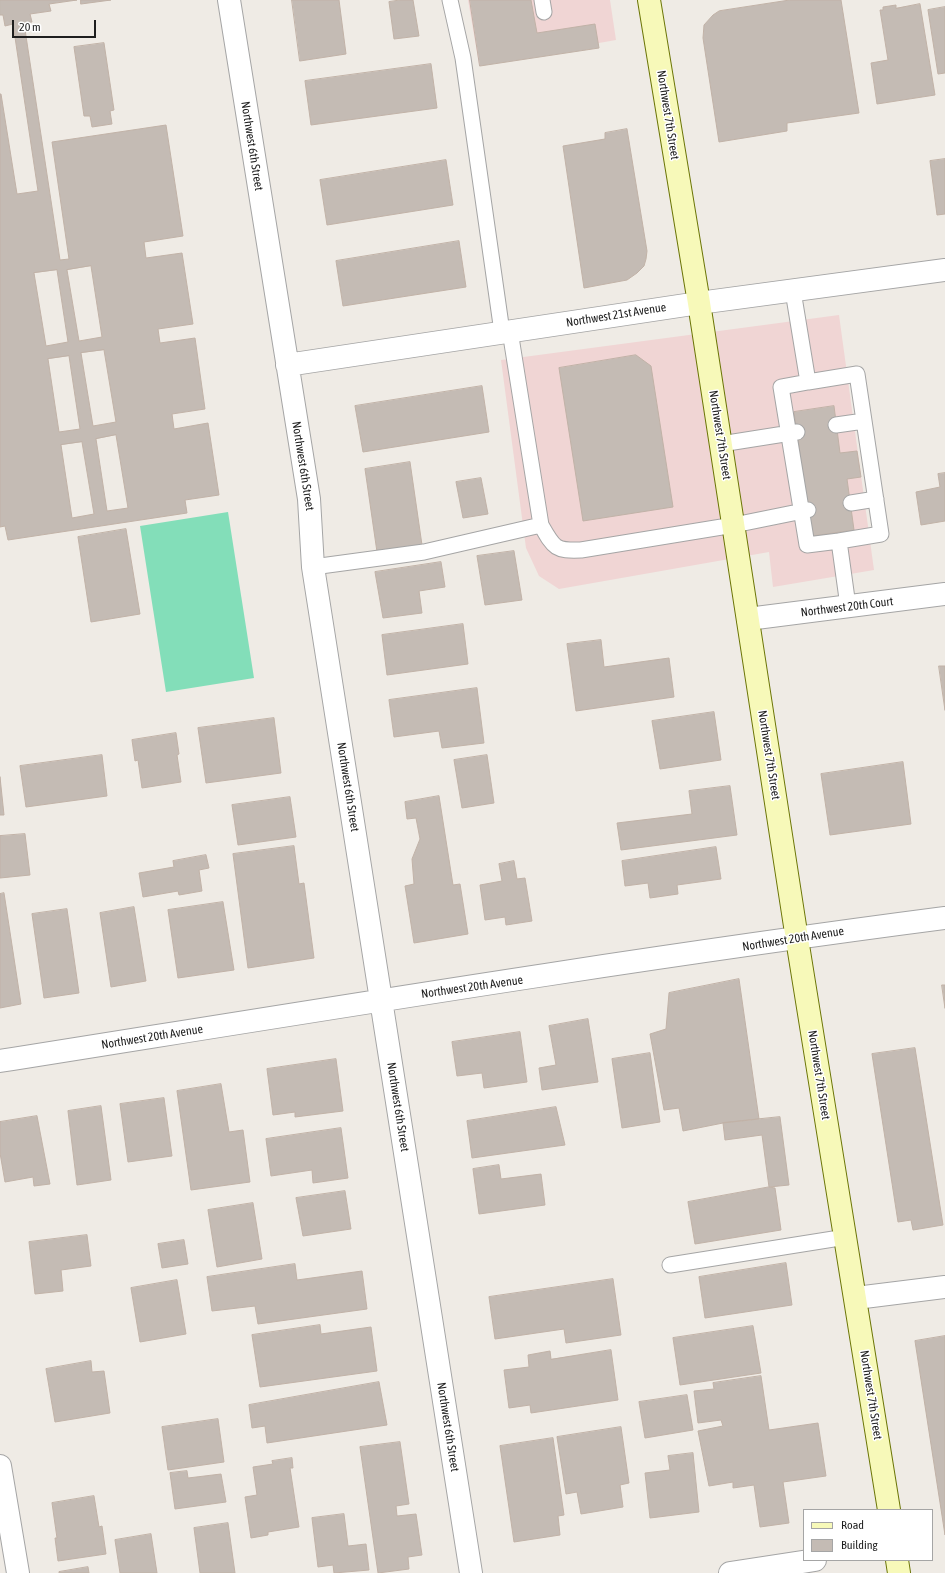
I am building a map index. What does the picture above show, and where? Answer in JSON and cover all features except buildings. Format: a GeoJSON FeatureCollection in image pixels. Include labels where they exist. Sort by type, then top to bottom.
{"type":"FeatureCollection","features":[{"type":"Feature","properties":{"kind":"main road","name":"Northwest 7th Street"},"geometry":{"type":"LineString","coordinates":[[649,0],[699,303],[797,938],[889,1509]]}},
{"type":"Feature","properties":{"kind":"main road"},"geometry":{"type":"LineString","coordinates":[[897,1561],[899,1573]]}},
{"type":"Feature","properties":{"kind":"street","name":"Northwest 6th Street"},"geometry":{"type":"LineString","coordinates":[[228,0],[309,499],[313,567],[471,1573]]}},
{"type":"Feature","properties":{"kind":"street","name":"Northwest 21st Avenue"},"geometry":{"type":"LineString","coordinates":[[287,365],[699,303],[945,270]]}},
{"type":"Feature","properties":{"kind":"street","name":"Northwest 20th Court"},"geometry":{"type":"LineString","coordinates":[[748,619],[945,594]]}},
{"type":"Feature","properties":{"kind":"street","name":"Northwest 20th Avenue"},"geometry":{"type":"LineString","coordinates":[[0,1061],[381,1000],[797,938],[945,918]]}},
{"type":"Feature","properties":{"kind":"street"},"geometry":{"type":"LineString","coordinates":[[856,1298],[945,1287]]}},
{"type":"Feature","properties":{"kind":"street"},"geometry":{"type":"LineString","coordinates":[[0,1466],[18,1573]]}},
{"type":"Feature","properties":{"kind":"street"},"geometry":{"type":"LineString","coordinates":[[730,1573],[808,1561]]}},
{"type":"Feature","properties":{"kind":"lane"},"geometry":{"type":"LineString","coordinates":[[450,0],[463,58],[506,332],[542,525],[551,543],[564,551],[581,550],[734,525],[805,511]]}},
{"type":"Feature","properties":{"kind":"lane"},"geometry":{"type":"LineString","coordinates":[[794,291],[808,382]]}},
{"type":"Feature","properties":{"kind":"lane"},"geometry":{"type":"LineString","coordinates":[[857,374],[881,534],[807,545],[805,511],[792,433],[781,387],[808,382],[857,374]]}},
{"type":"Feature","properties":{"kind":"lane"},"geometry":{"type":"LineString","coordinates":[[836,425],[864,421]]}},
{"type":"Feature","properties":{"kind":"lane"},"geometry":{"type":"LineString","coordinates":[[721,444],[792,433]]}},
{"type":"Feature","properties":{"kind":"lane"},"geometry":{"type":"LineString","coordinates":[[851,503],[876,500]]}},
{"type":"Feature","properties":{"kind":"lane"},"geometry":{"type":"LineString","coordinates":[[313,567],[424,552],[542,525]]}},
{"type":"Feature","properties":{"kind":"lane"},"geometry":{"type":"LineString","coordinates":[[839,541],[848,606]]}},
{"type":"Feature","properties":{"kind":"lane"},"geometry":{"type":"LineString","coordinates":[[670,1265],[846,1237]]}},
{"type":"Feature","properties":{"kind":"shaded area"},"geometry":{"type":"Polygon","coordinates":[[[468,0],[610,0],[616,40],[479,64],[468,0]]]}},
{"type":"Feature","properties":{"kind":"shaded area"},"geometry":{"type":"Polygon","coordinates":[[[839,315],[874,570],[773,587],[769,552],[559,589],[539,576],[526,548],[501,360],[839,315]]]}},
{"type":"Feature","properties":{"kind":"green space"},"geometry":{"type":"Polygon","coordinates":[[[228,512],[254,678],[166,692],[140,526],[228,512]]]}}]}
